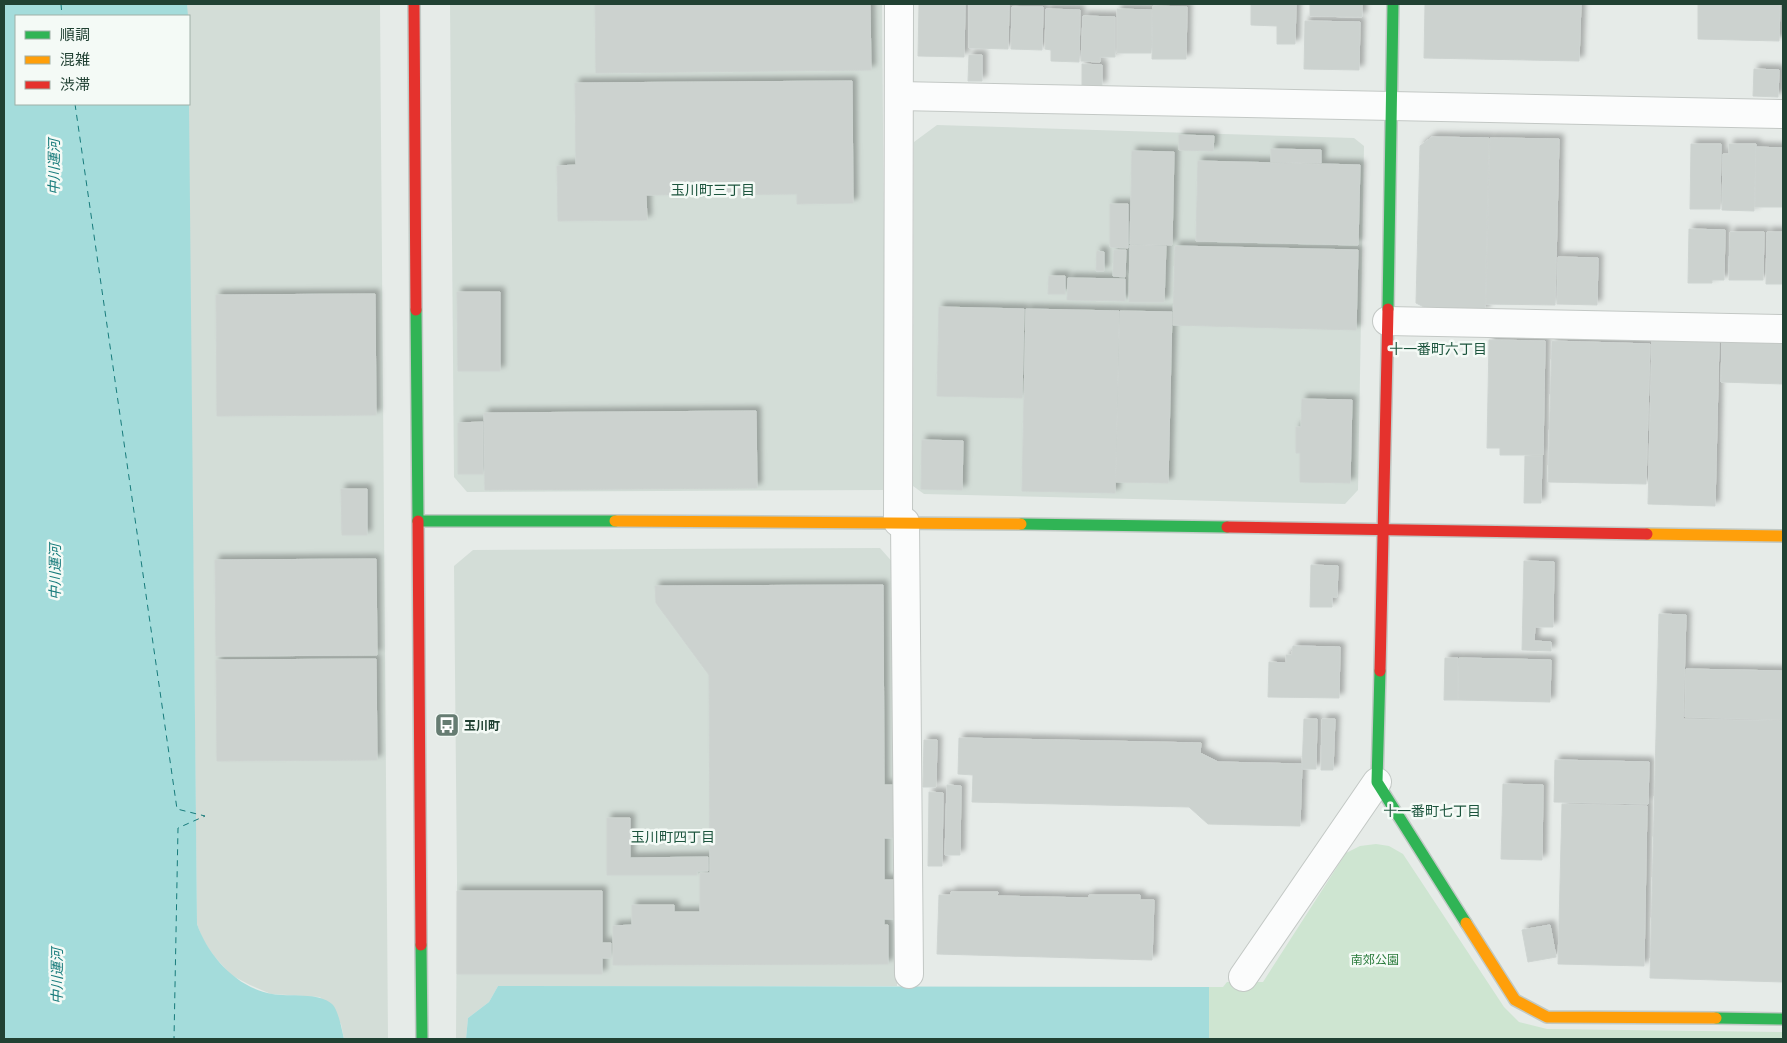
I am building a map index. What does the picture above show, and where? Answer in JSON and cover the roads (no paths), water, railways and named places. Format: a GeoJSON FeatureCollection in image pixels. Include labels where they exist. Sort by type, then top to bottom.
{"type":"FeatureCollection","features":[{"type":"Feature","properties":{"kind":"street"},"geometry":{"type":"LineString","coordinates":[[414,4],[422,1039]]}},
{"type":"Feature","properties":{"kind":"street"},"geometry":{"type":"LineString","coordinates":[[899,4],[902,522],[910,974]]}},
{"type":"Feature","properties":{"kind":"street"},"geometry":{"type":"LineString","coordinates":[[1243,977],[1377,782],[1384,530],[1393,4]]}},
{"type":"Feature","properties":{"kind":"street"},"geometry":{"type":"LineString","coordinates":[[899,96],[1783,114]]}},
{"type":"Feature","properties":{"kind":"street"},"geometry":{"type":"LineString","coordinates":[[1387,321],[1783,329]]}},
{"type":"Feature","properties":{"kind":"street"},"geometry":{"type":"LineString","coordinates":[[418,521],[902,522],[1783,536]]}},
{"type":"Feature","properties":{"kind":"street"},"geometry":{"type":"LineString","coordinates":[[1377,782],[1515,1000],[1547,1017],[1783,1019]]}},
{"type":"Feature","properties":{"kind":"water","name":"中川運河"},"geometry":{"type":"Polygon","coordinates":[[[4,4],[187,4],[188,15],[15,15],[15,105],[189,105],[197,924],[208,948],[216,959],[225,969],[247,985],[259,991],[272,994],[312,996],[332,1004],[338,1015],[344,1039],[4,1039],[4,4]]]}},
{"type":"Feature","properties":{"kind":"water"},"geometry":{"type":"Polygon","coordinates":[[[498,986],[1209,987],[1209,1039],[466,1039],[468,1018],[489,1002],[498,986]]]}},
{"type":"Feature","properties":{"kind":"place","name":"玉川町"},"geometry":{"type":"Point","coordinates":[447,725]}},
{"type":"Feature","properties":{"kind":"district","name":"玉川町三丁目"},"geometry":{"type":"Point","coordinates":[713,190]}},
{"type":"Feature","properties":{"kind":"district","name":"十一番町六丁目"},"geometry":{"type":"Point","coordinates":[1438,349]}},
{"type":"Feature","properties":{"kind":"district","name":"十一番町七丁目"},"geometry":{"type":"Point","coordinates":[1432,811]}},
{"type":"Feature","properties":{"kind":"district","name":"玉川町四丁目"},"geometry":{"type":"Point","coordinates":[673,837]}},
{"type":"Feature","properties":{"kind":"park label","name":"南郊公園"},"geometry":{"type":"Point","coordinates":[1375,959]}}]}
